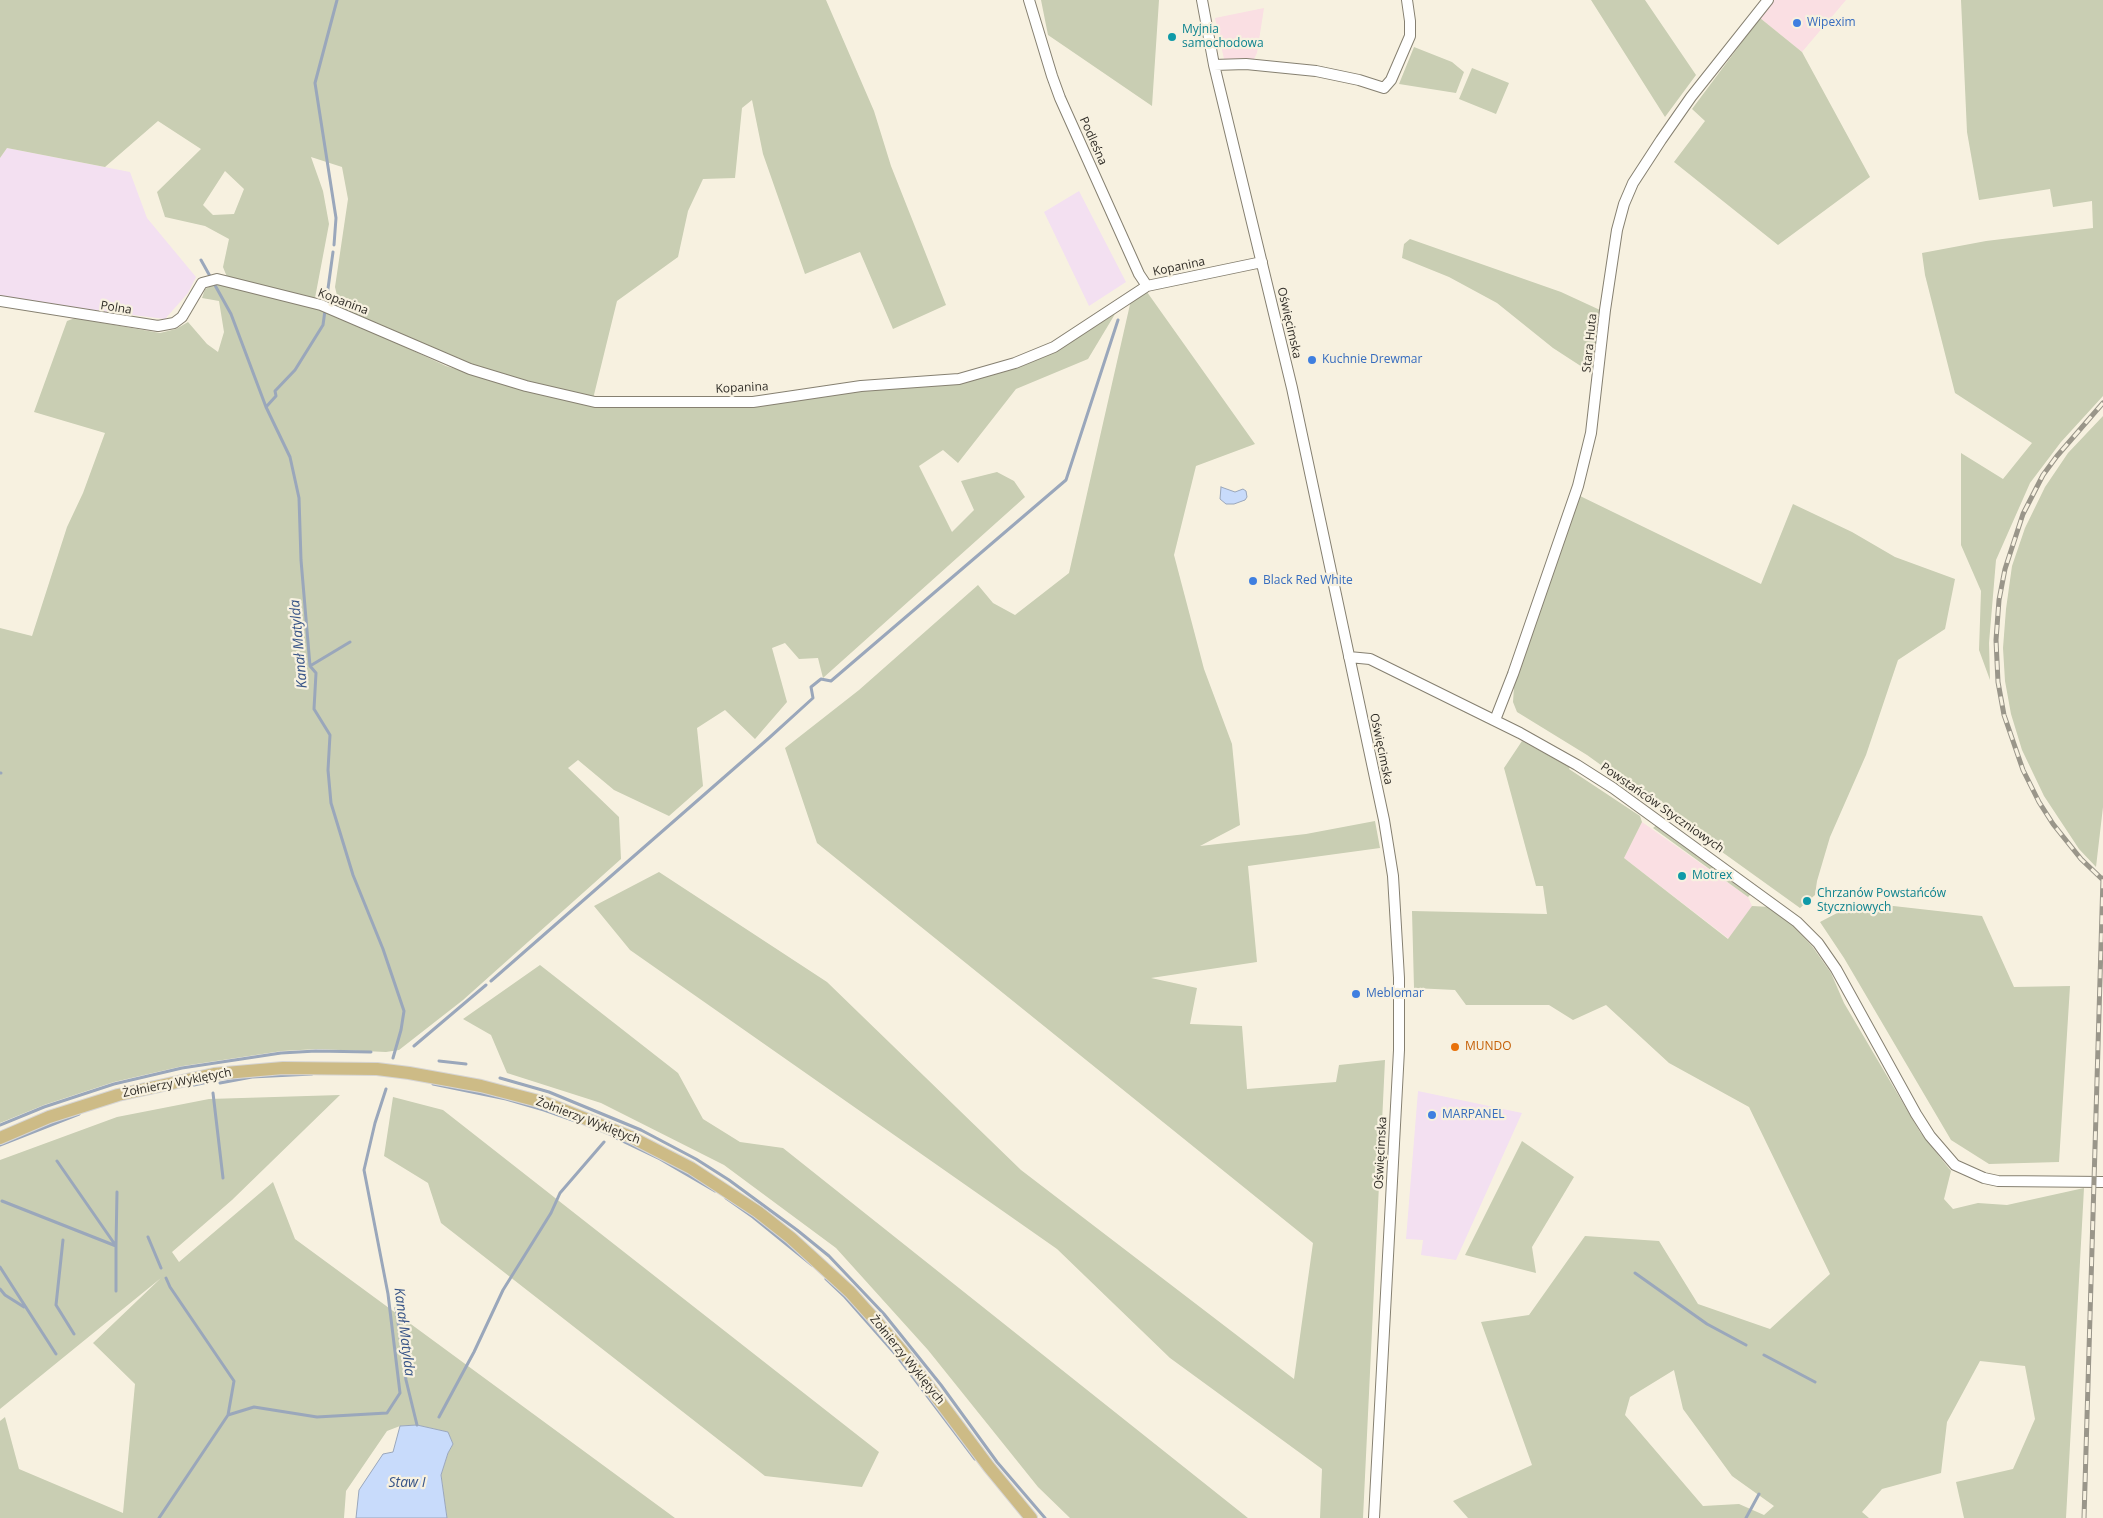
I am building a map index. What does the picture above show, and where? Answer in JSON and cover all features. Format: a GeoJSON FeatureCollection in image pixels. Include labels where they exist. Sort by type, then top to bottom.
{"type":"FeatureCollection","features":[{"type":"Feature","properties":{"kind":"main road","name":"Żołnierzy Wyklętych"},"geometry":{"type":"LineString","coordinates":[[0,1138],[109,1097],[214,1074],[283,1068],[377,1069],[450,1079],[508,1092],[593,1120],[631,1136],[691,1168],[758,1212],[821,1264],[876,1320],[933,1391],[989,1467],[1031,1518]]}},
{"type":"Feature","properties":{"kind":"street","name":"Podleśna"},"geometry":{"type":"LineString","coordinates":[[1029,0],[1060,98],[1147,286]]}},
{"type":"Feature","properties":{"kind":"street","name":"Oświęcimska"},"geometry":{"type":"LineString","coordinates":[[1202,0],[1214,65],[1292,388],[1384,820],[1393,876],[1399,978],[1397,1082],[1374,1518]]}},
{"type":"Feature","properties":{"kind":"street"},"geometry":{"type":"LineString","coordinates":[[1214,65],[1246,64],[1316,71],[1359,80],[1384,88],[1391,80],[1410,36],[1407,0]]}},
{"type":"Feature","properties":{"kind":"street","name":"Stara Huta"},"geometry":{"type":"LineString","coordinates":[[1495,720],[1569,513],[1589,442],[1596,400],[1605,310],[1617,230],[1624,204],[1633,183],[1660,140],[1696,90],[1768,0]]}},
{"type":"Feature","properties":{"kind":"street","name":"Kopanina"},"geometry":{"type":"LineString","coordinates":[[212,280],[321,305],[470,369],[526,386],[595,402],[752,402],[861,386],[959,379],[1011,364],[1054,347],[1147,286],[1262,262]]}},
{"type":"Feature","properties":{"kind":"street","name":"Polna"},"geometry":{"type":"LineString","coordinates":[[0,302],[158,326],[174,323],[182,317],[199,287],[212,280]]}},
{"type":"Feature","properties":{"kind":"street","name":"Powstańców Styczniowych"},"geometry":{"type":"LineString","coordinates":[[1349,657],[1370,659],[1495,720],[1553,751],[1613,788],[1797,922],[1818,943],[1836,969],[1916,1114],[1930,1136],[1955,1165],[1984,1178],[1998,1181],[2103,1182]]}},
{"type":"Feature","properties":{"kind":"shaded area"},"geometry":{"type":"Polygon","coordinates":[[[1773,0],[1846,0],[1802,52],[1760,18],[1773,0]]]}},
{"type":"Feature","properties":{"kind":"shaded area"},"geometry":{"type":"Polygon","coordinates":[[[1264,8],[1257,53],[1254,59],[1224,59],[1215,18],[1264,8]]]}},
{"type":"Feature","properties":{"kind":"shaded area"},"geometry":{"type":"Polygon","coordinates":[[[7,148],[130,172],[147,218],[196,277],[188,293],[165,319],[20,301],[0,295],[0,158],[7,148]]]}},
{"type":"Feature","properties":{"kind":"shaded area"},"geometry":{"type":"Polygon","coordinates":[[[1079,191],[1126,282],[1089,306],[1044,212],[1079,191]]]}},
{"type":"Feature","properties":{"kind":"shaded area"},"geometry":{"type":"Polygon","coordinates":[[[1642,822],[1748,897],[1752,906],[1729,939],[1624,858],[1642,822]]]}},
{"type":"Feature","properties":{"kind":"shaded area"},"geometry":{"type":"Polygon","coordinates":[[[1418,1091],[1522,1113],[1456,1260],[1421,1255],[1423,1240],[1406,1239],[1418,1091]]]}},
{"type":"Feature","properties":{"kind":"green space"},"geometry":{"type":"Polygon","coordinates":[[[0,0],[826,0],[874,111],[891,166],[946,305],[893,329],[860,252],[805,274],[763,154],[752,100],[742,108],[735,178],[703,179],[688,211],[678,257],[617,301],[591,407],[757,406],[856,390],[962,383],[1055,352],[1115,314],[1088,359],[1016,389],[958,463],[943,450],[919,466],[952,532],[974,510],[961,481],[997,472],[1014,481],[1025,497],[823,678],[818,658],[799,659],[785,643],[772,648],[787,702],[755,739],[725,710],[697,728],[703,786],[669,816],[614,790],[578,760],[568,768],[619,817],[621,859],[463,1000],[399,1050],[386,1052],[318,1049],[282,1051],[183,1066],[114,1082],[44,1105],[0,1123],[0,628],[32,636],[67,527],[83,493],[105,433],[34,412],[67,321],[75,318],[160,333],[176,329],[188,322],[207,344],[218,352],[224,332],[219,301],[202,298],[205,289],[219,282],[296,302],[336,315],[446,366],[506,385],[340,308],[335,287],[348,199],[342,167],[311,157],[323,191],[329,224],[315,298],[227,277],[223,267],[229,239],[205,226],[165,217],[157,192],[201,149],[158,121],[105,167],[7,148],[0,158],[0,0]],[[225,171],[203,205],[213,215],[234,214],[244,189],[225,171]]]}},
{"type":"Feature","properties":{"kind":"green space"},"geometry":{"type":"Polygon","coordinates":[[[1041,0],[1159,0],[1152,106],[1048,35],[1041,0]]]}},
{"type":"Feature","properties":{"kind":"green space"},"geometry":{"type":"Polygon","coordinates":[[[1591,0],[1645,0],[1696,75],[1665,117],[1591,0]]]}},
{"type":"Feature","properties":{"kind":"green space"},"geometry":{"type":"Polygon","coordinates":[[[1961,0],[2103,0],[2103,396],[2061,442],[2030,483],[1996,560],[1989,643],[1990,680],[1979,650],[1981,591],[1961,545],[1961,453],[2003,479],[2032,443],[1955,393],[1925,275],[1922,253],[1986,241],[2093,228],[2092,201],[2053,207],[2050,189],[1979,200],[1967,132],[1961,0]]]}},
{"type":"Feature","properties":{"kind":"green space"},"geometry":{"type":"Polygon","coordinates":[[[1760,18],[1802,52],[1870,177],[1778,245],[1674,162],[1705,121],[1692,109],[1760,18]]]}},
{"type":"Feature","properties":{"kind":"green space"},"geometry":{"type":"Polygon","coordinates":[[[1414,47],[1452,62],[1464,72],[1456,93],[1399,84],[1414,47]]]}},
{"type":"Feature","properties":{"kind":"green space"},"geometry":{"type":"Polygon","coordinates":[[[1472,68],[1509,83],[1496,114],[1459,99],[1472,68]]]}},
{"type":"Feature","properties":{"kind":"green space"},"geometry":{"type":"Polygon","coordinates":[[[1410,239],[1561,292],[1600,310],[1593,374],[1553,348],[1497,303],[1449,277],[1402,258],[1404,244],[1410,239]]]}},
{"type":"Feature","properties":{"kind":"green space"},"geometry":{"type":"Polygon","coordinates":[[[1147,292],[1255,444],[1196,466],[1174,555],[1204,669],[1232,744],[1240,825],[1200,846],[1306,834],[1375,821],[1380,848],[1248,866],[1257,962],[1151,978],[1197,988],[1190,1024],[1242,1026],[1247,1089],[1336,1082],[1339,1065],[1385,1060],[1363,1518],[1320,1518],[1322,1469],[1170,1358],[1057,1249],[630,950],[594,906],[659,872],[827,982],[1021,1170],[1294,1379],[1313,1243],[817,843],[785,748],[859,690],[978,585],[993,603],[1015,615],[1069,573],[1131,300],[1147,292]]]}},
{"type":"Feature","properties":{"kind":"green space"},"geometry":{"type":"Polygon","coordinates":[[[2103,416],[2103,807],[2096,867],[2079,849],[2044,796],[2022,750],[2011,714],[2005,681],[2003,648],[2012,566],[2025,528],[2045,487],[2068,453],[2103,416]]]}},
{"type":"Feature","properties":{"kind":"green space"},"geometry":{"type":"Polygon","coordinates":[[[1578,495],[1761,584],[1793,504],[1852,532],[1895,557],[1955,579],[1945,629],[1898,660],[1866,755],[1830,837],[1817,881],[1815,895],[1800,908],[1587,755],[1517,712],[1513,702],[1514,687],[1578,495]]]}},
{"type":"Feature","properties":{"kind":"green space"},"geometry":{"type":"Polygon","coordinates":[[[1522,741],[1570,767],[1569,769],[1640,816],[1642,822],[1624,858],[1728,939],[1752,906],[1770,907],[1780,913],[1812,946],[1831,973],[1844,1003],[1920,1132],[1951,1171],[1944,1199],[1953,1209],[1978,1203],[2007,1205],[2084,1188],[2066,1518],[1964,1518],[1956,1482],[2013,1469],[2035,1419],[2025,1366],[1980,1361],[1947,1422],[1941,1473],[1882,1489],[1862,1512],[1869,1518],[1468,1518],[1453,1501],[1532,1465],[1481,1322],[1529,1315],[1585,1236],[1659,1241],[1698,1304],[1770,1329],[1830,1274],[1749,1107],[1669,1063],[1606,1005],[1573,1020],[1549,1005],[1466,1005],[1455,990],[1414,988],[1412,911],[1547,914],[1543,886],[1536,886],[1504,768],[1522,741]],[[1674,1370],[1630,1397],[1625,1415],[1703,1506],[1739,1504],[1764,1515],[1774,1506],[1732,1476],[1683,1409],[1674,1370]]]}},
{"type":"Feature","properties":{"kind":"green space"},"geometry":{"type":"Polygon","coordinates":[[[1658,824],[1751,892],[1750,895],[1748,897],[1653,828],[1658,824]]]}},
{"type":"Feature","properties":{"kind":"green space"},"geometry":{"type":"Polygon","coordinates":[[[1858,902],[1982,916],[2014,987],[2070,986],[2059,1162],[1989,1164],[1951,1140],[1844,958],[1820,922],[1858,902]]]}},
{"type":"Feature","properties":{"kind":"green space"},"geometry":{"type":"Polygon","coordinates":[[[540,965],[678,1073],[703,1119],[740,1142],[783,1148],[1248,1518],[1070,1518],[1038,1487],[928,1350],[836,1248],[724,1165],[601,1103],[507,1073],[491,1035],[463,1019],[540,965]]]}},
{"type":"Feature","properties":{"kind":"green space"},"geometry":{"type":"Polygon","coordinates":[[[340,1095],[232,1200],[172,1252],[179,1262],[273,1182],[295,1239],[675,1518],[447,1518],[441,1475],[453,1444],[448,1432],[417,1425],[400,1426],[387,1431],[346,1491],[344,1518],[0,1518],[0,1421],[5,1417],[19,1469],[123,1513],[135,1384],[93,1343],[161,1278],[0,1409],[0,1160],[117,1117],[209,1099],[340,1095]]]}},
{"type":"Feature","properties":{"kind":"green space"},"geometry":{"type":"Polygon","coordinates":[[[393,1097],[443,1110],[879,1452],[862,1487],[765,1476],[441,1223],[428,1183],[384,1156],[393,1097]]]}},
{"type":"Feature","properties":{"kind":"green space"},"geometry":{"type":"Polygon","coordinates":[[[1522,1141],[1574,1177],[1532,1247],[1536,1273],[1465,1255],[1522,1141]]]}},
{"type":"Feature","properties":{"kind":"water"},"geometry":{"type":"Polygon","coordinates":[[[1221,487],[1235,492],[1243,489],[1246,491],[1247,497],[1245,500],[1234,504],[1226,504],[1220,499],[1221,487]]]}},
{"type":"Feature","properties":{"kind":"water","name":"Staw I"},"geometry":{"type":"Polygon","coordinates":[[[417,1425],[448,1432],[453,1444],[441,1475],[447,1518],[356,1518],[359,1490],[383,1454],[393,1452],[400,1426],[417,1425]]]}},
{"type":"Feature","properties":{"kind":"waterway"},"geometry":{"type":"LineString","coordinates":[[334,245],[336,218],[315,83],[337,0]]}},
{"type":"Feature","properties":{"kind":"waterway"},"geometry":{"type":"LineString","coordinates":[[266,407],[276,396],[275,391],[295,370],[323,325],[333,252]]}},
{"type":"Feature","properties":{"kind":"waterway","name":"Kanał Matylda"},"geometry":{"type":"LineString","coordinates":[[201,260],[231,314],[266,407],[290,457],[299,498],[301,560],[310,666],[316,673],[314,709],[330,735],[328,770],[331,803],[353,875],[383,949],[404,1011],[393,1058]]}},
{"type":"Feature","properties":{"kind":"waterway"},"geometry":{"type":"LineString","coordinates":[[491,981],[813,698],[811,687],[821,679],[831,681],[1066,480],[1118,320]]}},
{"type":"Feature","properties":{"kind":"waterway"},"geometry":{"type":"LineString","coordinates":[[310,666],[350,642]]}},
{"type":"Feature","properties":{"kind":"waterway"},"geometry":{"type":"LineString","coordinates":[[414,1046],[486,985]]}},
{"type":"Feature","properties":{"kind":"waterway"},"geometry":{"type":"LineString","coordinates":[[0,1125],[44,1107],[114,1084],[182,1068],[281,1053],[316,1051],[371,1052]]}},
{"type":"Feature","properties":{"kind":"waterway"},"geometry":{"type":"LineString","coordinates":[[439,1061],[466,1064]]}},
{"type":"Feature","properties":{"kind":"waterway"},"geometry":{"type":"LineString","coordinates":[[220,1083],[252,1077],[312,1074]]}},
{"type":"Feature","properties":{"kind":"waterway"},"geometry":{"type":"LineString","coordinates":[[500,1078],[549,1092],[641,1130],[696,1159],[729,1180],[797,1230],[829,1256],[884,1314],[941,1385],[997,1462],[1045,1518]]}},
{"type":"Feature","properties":{"kind":"waterway"},"geometry":{"type":"LineString","coordinates":[[194,1085],[208,1082]]}},
{"type":"Feature","properties":{"kind":"waterway"},"geometry":{"type":"LineString","coordinates":[[433,1084],[506,1099],[578,1122]]}},
{"type":"Feature","properties":{"kind":"waterway","name":"Kanał Matylda"},"geometry":{"type":"LineString","coordinates":[[159,1518],[228,1415],[254,1407],[317,1417],[387,1413],[400,1393],[388,1294],[364,1170],[375,1123],[386,1089]]}},
{"type":"Feature","properties":{"kind":"waterway"},"geometry":{"type":"LineString","coordinates":[[213,1093],[223,1178]]}},
{"type":"Feature","properties":{"kind":"waterway"},"geometry":{"type":"LineString","coordinates":[[0,1145],[79,1114]]}},
{"type":"Feature","properties":{"kind":"waterway"},"geometry":{"type":"LineString","coordinates":[[614,1137],[660,1159],[715,1191]]}},
{"type":"Feature","properties":{"kind":"waterway"},"geometry":{"type":"LineString","coordinates":[[439,1417],[474,1352],[503,1290],[551,1213],[560,1193],[604,1142]]}},
{"type":"Feature","properties":{"kind":"waterway"},"geometry":{"type":"LineString","coordinates":[[57,1161],[116,1246],[116,1291]]}},
{"type":"Feature","properties":{"kind":"waterway"},"geometry":{"type":"LineString","coordinates":[[2,1201],[116,1246],[117,1192]]}},
{"type":"Feature","properties":{"kind":"waterway"},"geometry":{"type":"LineString","coordinates":[[726,1198],[753,1217],[812,1265]]}},
{"type":"Feature","properties":{"kind":"waterway"},"geometry":{"type":"LineString","coordinates":[[148,1237],[161,1268]]}},
{"type":"Feature","properties":{"kind":"waterway"},"geometry":{"type":"LineString","coordinates":[[63,1240],[56,1305],[74,1334]]}},
{"type":"Feature","properties":{"kind":"waterway"},"geometry":{"type":"LineString","coordinates":[[0,1267],[56,1354]]}},
{"type":"Feature","properties":{"kind":"waterway"},"geometry":{"type":"LineString","coordinates":[[1635,1273],[1707,1324],[1746,1345]]}},
{"type":"Feature","properties":{"kind":"waterway"},"geometry":{"type":"LineString","coordinates":[[166,1278],[170,1287],[234,1381],[228,1415]]}},
{"type":"Feature","properties":{"kind":"waterway"},"geometry":{"type":"LineString","coordinates":[[826,1279],[845,1297],[897,1356],[975,1459]]}},
{"type":"Feature","properties":{"kind":"waterway"},"geometry":{"type":"LineString","coordinates":[[0,1289],[5,1295],[24,1307]]}},
{"type":"Feature","properties":{"kind":"waterway"},"geometry":{"type":"LineString","coordinates":[[396,1308],[406,1380],[417,1425]]}},
{"type":"Feature","properties":{"kind":"waterway"},"geometry":{"type":"LineString","coordinates":[[1764,1355],[1815,1382]]}},
{"type":"Feature","properties":{"kind":"waterway"},"geometry":{"type":"LineString","coordinates":[[1746,1518],[1759,1494]]}},
{"type":"Feature","properties":{"kind":"railway"},"geometry":{"type":"LineString","coordinates":[[2103,403],[2043,475],[2023,514],[2005,569],[1999,600],[1996,640],[1998,682],[2004,715],[2023,770],[2039,802],[2053,824],[2081,859],[2103,880]]}},
{"type":"Feature","properties":{"kind":"railway"},"geometry":{"type":"LineString","coordinates":[[2084,1518],[2103,878]]}},
{"type":"Feature","properties":{"kind":"place","name":"Wipexim"},"geometry":{"type":"Point","coordinates":[1797,23]}},
{"type":"Feature","properties":{"kind":"place","name":"Myjnia samochodowa"},"geometry":{"type":"Point","coordinates":[1172,37]}},
{"type":"Feature","properties":{"kind":"place","name":"Kuchnie Drewmar"},"geometry":{"type":"Point","coordinates":[1312,360]}},
{"type":"Feature","properties":{"kind":"place","name":"Black Red White"},"geometry":{"type":"Point","coordinates":[1253,581]}},
{"type":"Feature","properties":{"kind":"place","name":"Motrex"},"geometry":{"type":"Point","coordinates":[1682,876]}},
{"type":"Feature","properties":{"kind":"place","name":"Chrzanów Powstańców Styczniowych"},"geometry":{"type":"Point","coordinates":[1807,901]}},
{"type":"Feature","properties":{"kind":"place","name":"Meblomar"},"geometry":{"type":"Point","coordinates":[1356,994]}},
{"type":"Feature","properties":{"kind":"place","name":"MUNDO"},"geometry":{"type":"Point","coordinates":[1455,1047]}},
{"type":"Feature","properties":{"kind":"place","name":"MARPANEL"},"geometry":{"type":"Point","coordinates":[1432,1115]}}]}
